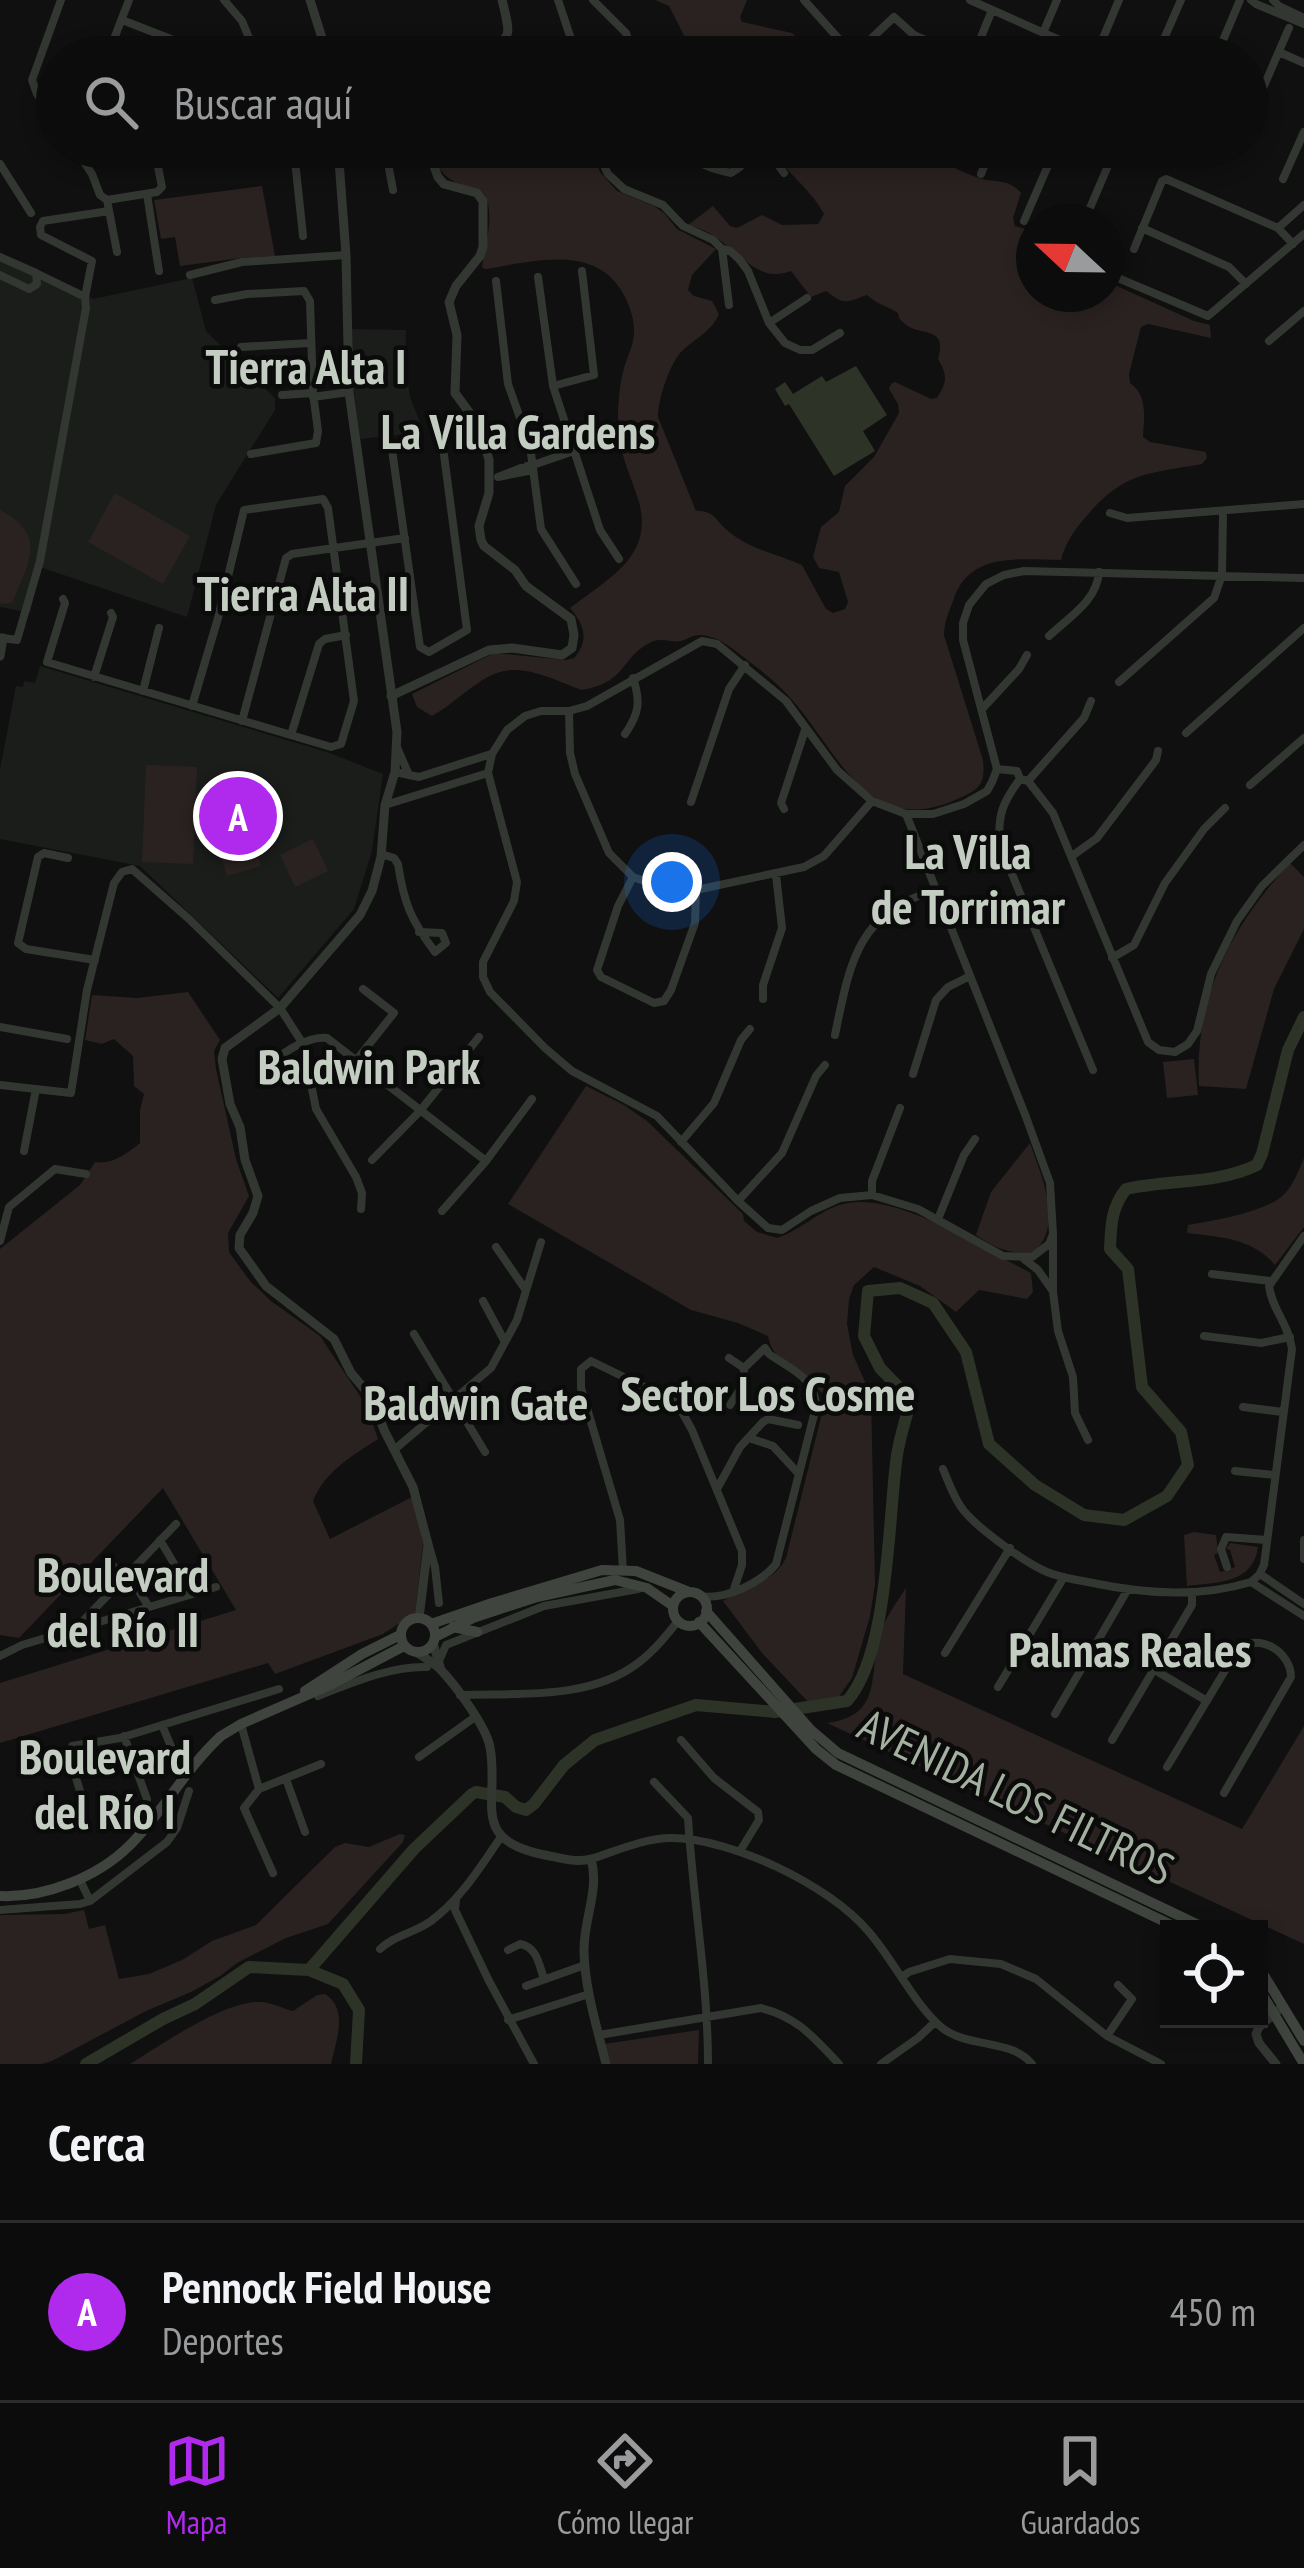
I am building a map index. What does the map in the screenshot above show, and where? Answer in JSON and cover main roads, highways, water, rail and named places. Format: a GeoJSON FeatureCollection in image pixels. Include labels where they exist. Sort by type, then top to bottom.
{"type":"FeatureCollection","features":[{"type":"Feature","properties":{"kind":"main road"},"geometry":{"type":"LineString","coordinates":[[430,1631],[602,1570],[643,1573],[695,1594]]}},
{"type":"Feature","properties":{"kind":"main road"},"geometry":{"type":"LineString","coordinates":[[407,1644],[407,1622],[430,1631],[453,1627],[537,1598],[615,1580],[647,1588],[673,1606]]}},
{"type":"Feature","properties":{"kind":"main road"},"geometry":{"type":"LineString","coordinates":[[695,1594],[703,1616],[690,1625],[678,1621],[673,1606],[677,1597],[695,1594]]}},
{"type":"Feature","properties":{"kind":"main road","name":"AVENIDA LOS FILTROS"},"geometry":{"type":"LineString","coordinates":[[703,1616],[847,1771],[1161,1920]]}},
{"type":"Feature","properties":{"kind":"main road"},"geometry":{"type":"LineString","coordinates":[[453,1627],[477,1632]]}},
{"type":"Feature","properties":{"kind":"main road"},"geometry":{"type":"LineString","coordinates":[[0,1896],[28,1895],[80,1880],[128,1848],[187,1784],[212,1744],[241,1724],[407,1644],[425,1651],[430,1631]]}},
{"type":"Feature","properties":{"kind":"main road","name":"AVENIDA LOS FILTROS"},"geometry":{"type":"LineString","coordinates":[[821,1747],[1188,1920]]}},
{"type":"Feature","properties":{"kind":"main road"},"geometry":{"type":"LineString","coordinates":[[1268,1987],[1304,2064]]}},
{"type":"Feature","properties":{"kind":"main road"},"geometry":{"type":"LineString","coordinates":[[1268,1999],[1304,2041]]}},
{"type":"Feature","properties":{"kind":"waterway"},"geometry":{"type":"LineString","coordinates":[[309,1970],[414,1849],[472,1794],[505,1797],[526,1810],[564,1765],[595,1740],[696,1705],[775,1712],[847,1701],[861,1680],[879,1619],[897,1455],[911,1400],[880,1368],[864,1336],[868,1291],[900,1288],[933,1303],[966,1352],[989,1444],[1035,1485],[1084,1515],[1124,1520],[1167,1496],[1188,1465],[1181,1432],[1142,1387],[1128,1269],[1110,1249],[1115,1210],[1126,1189],[1225,1176],[1257,1165],[1288,1050],[1304,1017]]}},
{"type":"Feature","properties":{"kind":"waterway"},"geometry":{"type":"LineString","coordinates":[[86,2064],[195,2004],[249,1967],[309,1970],[343,1984],[359,2010],[356,2064]]}},
{"type":"Feature","properties":{"kind":"place","name":"Pennock Field House"},"geometry":{"type":"Point","coordinates":[238,816]}},
{"type":"Feature","properties":{"kind":"district","name":"Tierra Alta I"},"geometry":{"type":"Point","coordinates":[306,367]}},
{"type":"Feature","properties":{"kind":"district","name":"La Villa Gardens"},"geometry":{"type":"Point","coordinates":[518,432]}},
{"type":"Feature","properties":{"kind":"district","name":"Tierra Alta II"},"geometry":{"type":"Point","coordinates":[303,594]}},
{"type":"Feature","properties":{"kind":"district","name":"La Villa de Torrimar"},"geometry":{"type":"Point","coordinates":[968,880]}},
{"type":"Feature","properties":{"kind":"district","name":"Baldwin Park"},"geometry":{"type":"Point","coordinates":[369,1067]}},
{"type":"Feature","properties":{"kind":"district","name":"Sector Los Cosme"},"geometry":{"type":"Point","coordinates":[768,1394]}},
{"type":"Feature","properties":{"kind":"district","name":"Baldwin Gate"},"geometry":{"type":"Point","coordinates":[476,1403]}},
{"type":"Feature","properties":{"kind":"district","name":"Boulevard del Río II"},"geometry":{"type":"Point","coordinates":[123,1602]}},
{"type":"Feature","properties":{"kind":"district","name":"Palmas Reales"},"geometry":{"type":"Point","coordinates":[1130,1650]}},
{"type":"Feature","properties":{"kind":"district","name":"Boulevard del Río I"},"geometry":{"type":"Point","coordinates":[105,1784]}}]}
